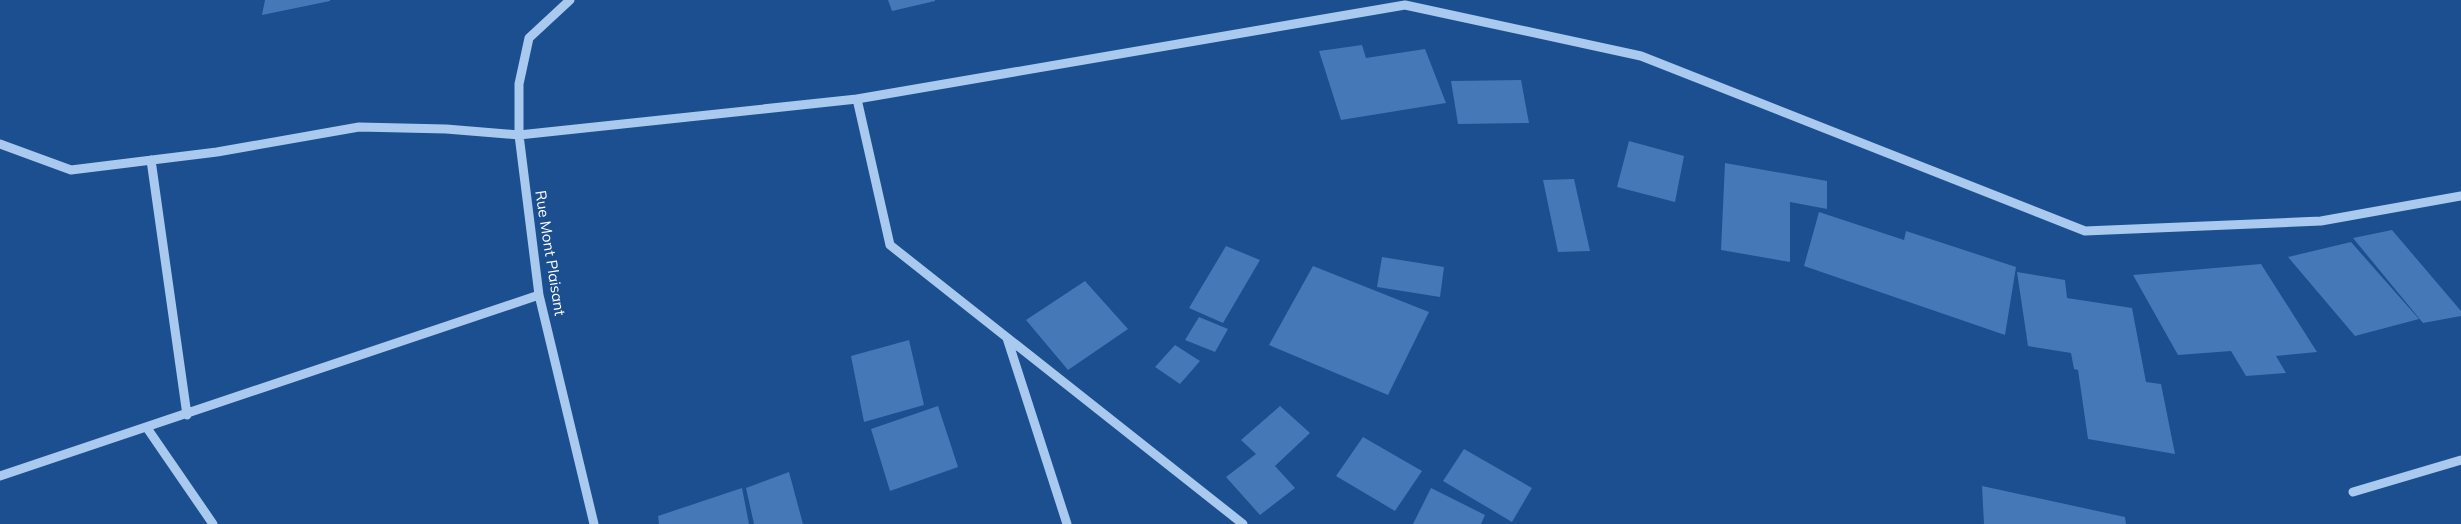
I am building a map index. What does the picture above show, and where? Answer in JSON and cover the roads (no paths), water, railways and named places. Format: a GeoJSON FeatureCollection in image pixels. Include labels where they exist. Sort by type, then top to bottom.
{"type":"FeatureCollection","features":[{"type":"Feature","properties":{"kind":"street","name":"Rue Mont Plaisant"},"geometry":{"type":"LineString","coordinates":[[570,0],[529,38],[519,84],[519,135],[539,295],[594,524]]}},
{"type":"Feature","properties":{"kind":"street"},"geometry":{"type":"LineString","coordinates":[[0,144],[71,170],[217,152],[359,126],[446,129],[519,135],[857,100],[1405,5],[1641,56],[2085,231],[2321,221],[2461,196]]}},
{"type":"Feature","properties":{"kind":"street"},"geometry":{"type":"LineString","coordinates":[[857,100],[890,245],[1243,524]]}},
{"type":"Feature","properties":{"kind":"street"},"geometry":{"type":"LineString","coordinates":[[151,160],[187,415]]}},
{"type":"Feature","properties":{"kind":"street"},"geometry":{"type":"LineString","coordinates":[[0,476],[187,415],[539,295]]}},
{"type":"Feature","properties":{"kind":"street"},"geometry":{"type":"LineString","coordinates":[[1007,338],[1067,524]]}},
{"type":"Feature","properties":{"kind":"street"},"geometry":{"type":"LineString","coordinates":[[148,428],[213,524]]}},
{"type":"Feature","properties":{"kind":"street"},"geometry":{"type":"LineString","coordinates":[[2353,492],[2461,460]]}}]}
